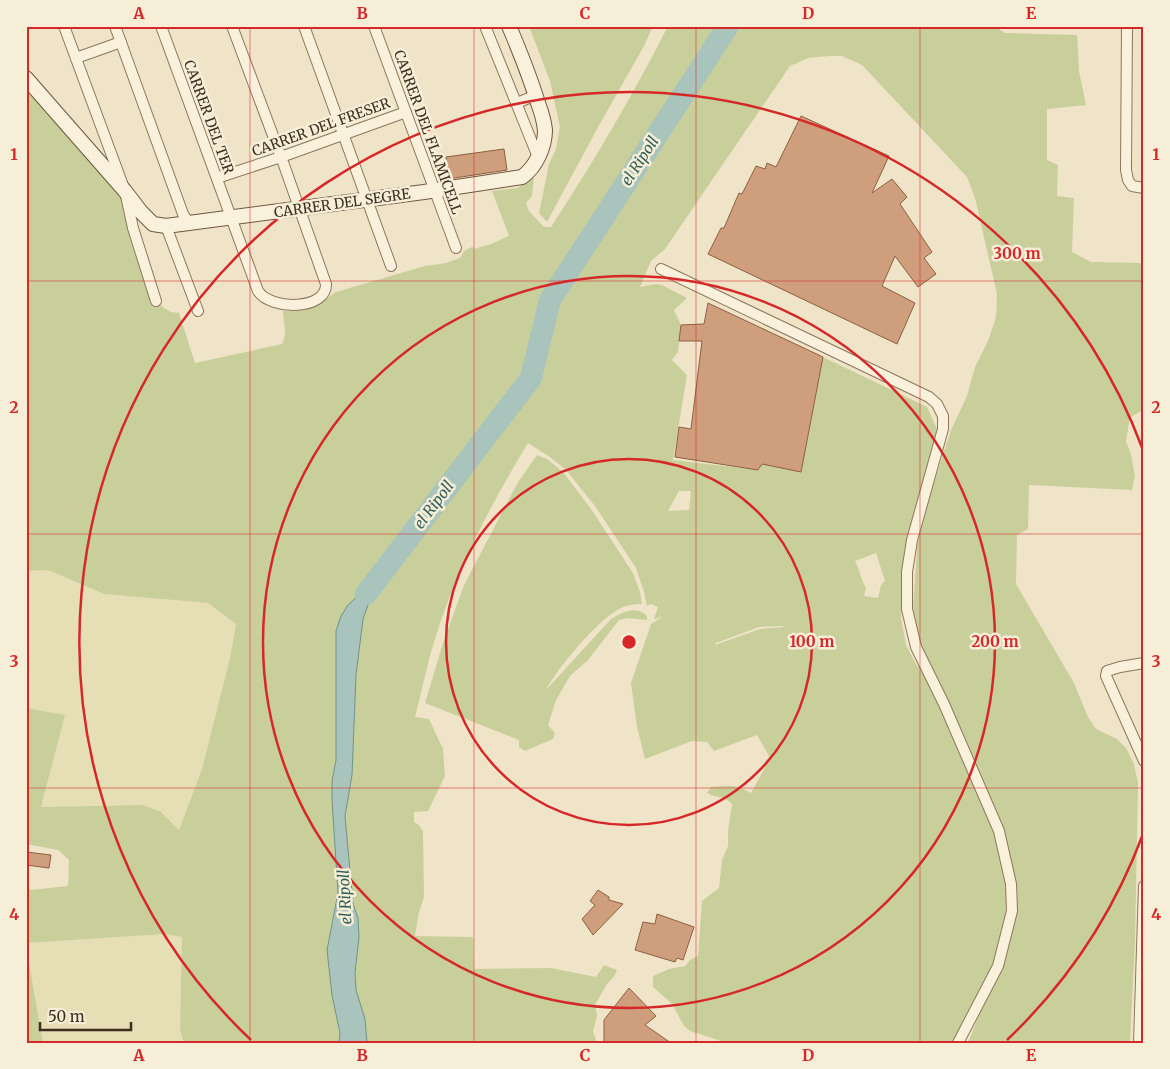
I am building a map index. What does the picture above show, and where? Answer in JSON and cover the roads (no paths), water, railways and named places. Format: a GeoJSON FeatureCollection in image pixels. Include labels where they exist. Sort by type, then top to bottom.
{"type":"FeatureCollection","features":[{"type":"Feature","properties":{"kind":"street"},"geometry":{"type":"LineString","coordinates":[[64,26],[125,191],[133,228],[156,301]]}},
{"type":"Feature","properties":{"kind":"street"},"geometry":{"type":"LineString","coordinates":[[115,26],[183,214],[188,222]]}},
{"type":"Feature","properties":{"kind":"street","name":"CARRER DEL TER"},"geometry":{"type":"LineString","coordinates":[[161,26],[232,217],[255,286],[261,296],[270,302],[280,305],[294,305],[313,301],[323,294],[326,289],[326,284],[300,209]]}},
{"type":"Feature","properties":{"kind":"street"},"geometry":{"type":"LineString","coordinates":[[232,26],[300,209]]}},
{"type":"Feature","properties":{"kind":"street"},"geometry":{"type":"LineString","coordinates":[[304,26],[391,266]]}},
{"type":"Feature","properties":{"kind":"street","name":"CARRER DEL FLAMICELL"},"geometry":{"type":"LineString","coordinates":[[374,26],[456,248]]}},
{"type":"Feature","properties":{"kind":"street"},"geometry":{"type":"LineString","coordinates":[[485,26],[538,157]]}},
{"type":"Feature","properties":{"kind":"street"},"geometry":{"type":"LineString","coordinates":[[510,26],[536,95],[545,128],[542,149],[538,157]]}},
{"type":"Feature","properties":{"kind":"street"},"geometry":{"type":"LineString","coordinates":[[1127,26],[1126,170],[1128,180],[1132,186],[1144,188]]}},
{"type":"Feature","properties":{"kind":"street"},"geometry":{"type":"LineString","coordinates":[[76,58],[121,42]]}},
{"type":"Feature","properties":{"kind":"street"},"geometry":{"type":"LineString","coordinates":[[26,78],[125,191],[141,212],[153,224],[166,226],[198,310]]}},
{"type":"Feature","properties":{"kind":"street"},"geometry":{"type":"LineString","coordinates":[[516,103],[536,95]]}},
{"type":"Feature","properties":{"kind":"street","name":"CARRER DEL FRESER"},"geometry":{"type":"LineString","coordinates":[[217,178],[282,157],[406,112]]}},
{"type":"Feature","properties":{"kind":"street","name":"CARRER DEL SEGRE"},"geometry":{"type":"LineString","coordinates":[[166,226],[517,179],[526,174],[538,157]]}},
{"type":"Feature","properties":{"kind":"street"},"geometry":{"type":"LineString","coordinates":[[660,269],[929,397],[937,404],[942,416],[944,429],[912,540],[907,572],[907,609],[916,647],[944,704],[999,831],[1011,884],[1012,911],[998,966],[958,1043]]}},
{"type":"Feature","properties":{"kind":"street"},"geometry":{"type":"LineString","coordinates":[[1144,663],[1107,671],[1106,676],[1144,761]]}},
{"type":"Feature","properties":{"kind":"street"},"geometry":{"type":"LineString","coordinates":[[1139,1043],[1144,886]]}},
{"type":"Feature","properties":{"kind":"water"},"geometry":{"type":"Polygon","coordinates":[[[385,570],[373,591],[363,619],[356,675],[352,775],[345,816],[353,904],[358,918],[359,937],[355,973],[356,990],[365,1019],[367,1043],[339,1043],[340,1033],[332,995],[327,950],[338,893],[332,800],[332,781],[336,760],[336,631],[341,616],[348,605],[385,570]]]}},
{"type":"Feature","properties":{"kind":"waterway","name":"el Ripoll"},"geometry":{"type":"LineString","coordinates":[[366,594],[531,378],[550,300],[728,26]]}}]}
